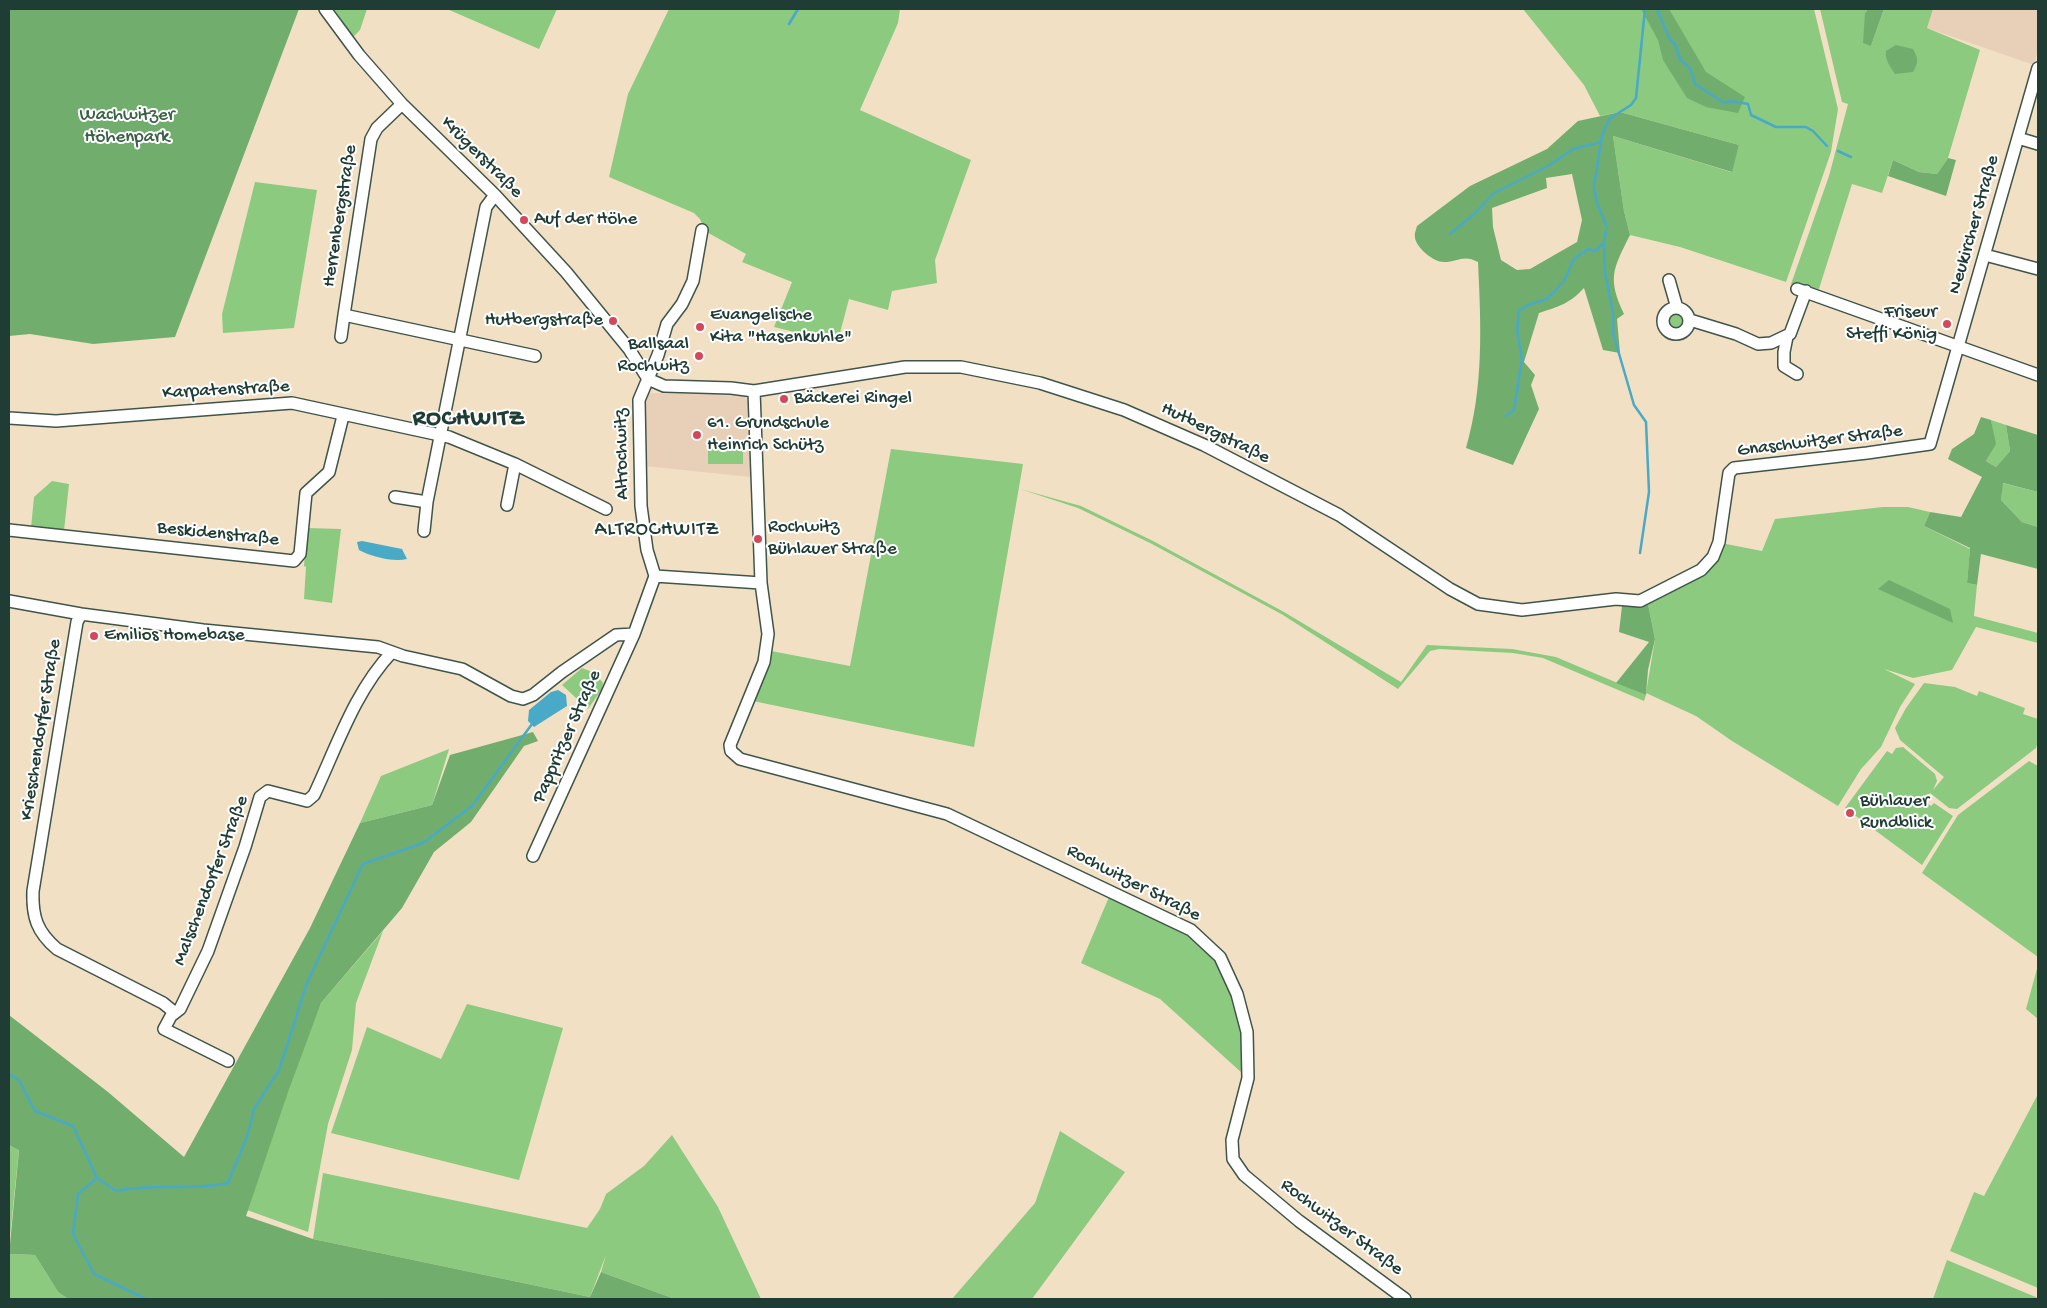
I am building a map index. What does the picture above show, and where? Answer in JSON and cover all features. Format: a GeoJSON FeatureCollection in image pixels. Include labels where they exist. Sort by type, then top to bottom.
{"type":"FeatureCollection","features":[{"type":"Feature","properties":{"kind":"street","name":"Krügerstraße"},"geometry":{"type":"LineString","coordinates":[[325,9],[359,55],[402,104],[494,195],[566,272],[629,349],[648,379]]}},
{"type":"Feature","properties":{"kind":"street","name":"Neukircher Straße"},"geometry":{"type":"LineString","coordinates":[[1925,446],[1933,440],[2038,68]]}},
{"type":"Feature","properties":{"kind":"street","name":"Herrenbergstraße"},"geometry":{"type":"LineString","coordinates":[[341,337],[370,139],[377,128],[402,104]]}},
{"type":"Feature","properties":{"kind":"street"},"geometry":{"type":"LineString","coordinates":[[2018,138],[2038,144]]}},
{"type":"Feature","properties":{"kind":"street"},"geometry":{"type":"LineString","coordinates":[[424,531],[427,502],[461,340],[486,207],[494,195]]}},
{"type":"Feature","properties":{"kind":"street","name":"Altrochwitz"},"geometry":{"type":"LineString","coordinates":[[655,576],[641,506],[639,400],[667,324],[682,304],[693,282],[702,230]]}},
{"type":"Feature","properties":{"kind":"street"},"geometry":{"type":"LineString","coordinates":[[1985,255],[2038,269]]}},
{"type":"Feature","properties":{"kind":"street"},"geometry":{"type":"LineString","coordinates":[[1669,280],[1677,308]]}},
{"type":"Feature","properties":{"kind":"street"},"geometry":{"type":"LineString","coordinates":[[1797,374],[1784,366],[1784,352],[1787,337],[1796,323],[1801,290],[2038,375]]}},
{"type":"Feature","properties":{"kind":"street"},"geometry":{"type":"LineString","coordinates":[[1677,308],[1686,312],[1690,320],[1688,328],[1682,333],[1674,334],[1667,331],[1664,324],[1664,316],[1669,310],[1677,308]]}},
{"type":"Feature","properties":{"kind":"street","name":"Herrenbergstraße"},"geometry":{"type":"LineString","coordinates":[[344,315],[534,356]]}},
{"type":"Feature","properties":{"kind":"street"},"geometry":{"type":"LineString","coordinates":[[1690,320],[1736,334],[1758,344],[1771,343],[1787,337]]}},
{"type":"Feature","properties":{"kind":"street","name":"Hutbergstraße"},"geometry":{"type":"LineString","coordinates":[[648,379],[664,386],[731,388],[754,391],[905,367],[961,367],[1040,383],[1124,410],[1204,445],[1339,516],[1450,589],[1478,604],[1522,610],[1616,599],[1640,601],[1701,570],[1713,558],[1719,542]]}},
{"type":"Feature","properties":{"kind":"street"},"geometry":{"type":"LineString","coordinates":[[9,601],[81,614],[203,630],[378,647],[462,669],[511,696],[523,698],[533,695],[562,672],[616,635],[634,634],[655,576],[761,583],[754,391]]}},
{"type":"Feature","properties":{"kind":"street","name":"Karpatenstraße"},"geometry":{"type":"LineString","coordinates":[[9,418],[56,421],[292,403],[343,416],[442,435],[515,464],[606,509]]}},
{"type":"Feature","properties":{"kind":"street","name":"Beskidenstraße"},"geometry":{"type":"LineString","coordinates":[[9,530],[294,561],[300,554],[306,493],[329,472],[343,416]]}},
{"type":"Feature","properties":{"kind":"street","name":"Gnaschwitzer Straße"},"geometry":{"type":"LineString","coordinates":[[1719,542],[1729,473],[1734,468],[1925,446]]}},
{"type":"Feature","properties":{"kind":"street"},"geometry":{"type":"LineString","coordinates":[[507,505],[515,464]]}},
{"type":"Feature","properties":{"kind":"street"},"geometry":{"type":"LineString","coordinates":[[395,497],[427,502]]}},
{"type":"Feature","properties":{"kind":"street","name":"Rochwitzer Straße"},"geometry":{"type":"LineString","coordinates":[[761,583],[767,619],[766,649],[759,674],[730,745],[731,751],[740,759],[947,814],[1191,930],[1220,958],[1237,994],[1247,1032],[1248,1078],[1232,1140],[1233,1158],[1244,1175],[1299,1221],[1405,1299]]}},
{"type":"Feature","properties":{"kind":"street","name":"Krieschendorfer Straße"},"geometry":{"type":"LineString","coordinates":[[81,614],[77,622],[32,910],[36,925],[45,938],[57,949],[163,1003],[174,1012]]}},
{"type":"Feature","properties":{"kind":"street","name":"Pappritzer Straße"},"geometry":{"type":"LineString","coordinates":[[534,856],[634,634]]}},
{"type":"Feature","properties":{"kind":"street","name":"Malschendorfer Straße"},"geometry":{"type":"LineString","coordinates":[[174,1012],[180,1009],[208,951],[245,847],[260,797],[268,791],[307,801],[314,794],[362,692],[376,669],[392,652]]}},
{"type":"Feature","properties":{"kind":"street"},"geometry":{"type":"LineString","coordinates":[[174,1012],[164,1029],[228,1061]]}},
{"type":"Feature","properties":{"kind":"shaded area"},"geometry":{"type":"Polygon","coordinates":[[[1933,9],[2038,9],[2038,50],[2034,65],[1927,28],[1933,9]]]}},
{"type":"Feature","properties":{"kind":"shaded area","name":"61. Grundschule Heinrich Schütz"},"geometry":{"type":"Polygon","coordinates":[[[645,393],[743,395],[750,403],[751,477],[644,466],[643,402],[645,393]]]}},
{"type":"Feature","properties":{"kind":"green space","name":"Wachwitzer Höhenpark"},"geometry":{"type":"Polygon","coordinates":[[[9,9],[299,9],[175,337],[93,344],[30,334],[9,336],[9,9]]]}},
{"type":"Feature","properties":{"kind":"green space"},"geometry":{"type":"Polygon","coordinates":[[[334,9],[367,9],[360,30],[353,37],[334,9]]]}},
{"type":"Feature","properties":{"kind":"green space"},"geometry":{"type":"Polygon","coordinates":[[[447,9],[557,9],[539,49],[447,9]]]}},
{"type":"Feature","properties":{"kind":"green space"},"geometry":{"type":"Polygon","coordinates":[[[669,9],[900,9],[898,23],[860,110],[971,160],[935,260],[937,283],[892,291],[888,310],[849,299],[840,333],[819,338],[774,327],[792,282],[742,262],[746,254],[705,231],[700,219],[694,213],[609,177],[628,94],[669,9]]]}},
{"type":"Feature","properties":{"kind":"green space"},"geometry":{"type":"Polygon","coordinates":[[[1523,9],[1814,9],[1838,109],[1831,152],[1786,282],[1680,247],[1630,235],[1624,211],[1613,136],[1731,172],[1739,145],[1620,112],[1600,116],[1584,85],[1523,9]]]}},
{"type":"Feature","properties":{"kind":"green space"},"geometry":{"type":"Polygon","coordinates":[[[1641,9],[1669,9],[1706,72],[1745,97],[1738,113],[1706,107],[1687,98],[1663,60],[1658,40],[1641,9]]]}},
{"type":"Feature","properties":{"kind":"green space"},"geometry":{"type":"Polygon","coordinates":[[[1820,9],[1868,9],[1865,13],[1871,46],[1884,9],[1933,9],[1927,28],[1980,50],[1948,158],[1937,174],[1919,172],[1893,160],[1882,193],[1852,184],[1819,289],[1791,284],[1829,176],[1848,104],[1842,102],[1820,9]]]}},
{"type":"Feature","properties":{"kind":"green space"},"geometry":{"type":"Polygon","coordinates":[[[1868,9],[1884,9],[1871,46],[1863,43],[1865,13],[1868,9]]]}},
{"type":"Feature","properties":{"kind":"green space"},"geometry":{"type":"Polygon","coordinates":[[[1896,45],[1913,49],[1917,60],[1913,72],[1895,74],[1886,58],[1886,51],[1896,45]]]}},
{"type":"Feature","properties":{"kind":"green space"},"geometry":{"type":"Polygon","coordinates":[[[1620,112],[1739,145],[1732,172],[1613,136],[1624,211],[1630,235],[1616,265],[1614,274],[1615,291],[1624,314],[1617,319],[1620,353],[1603,350],[1584,288],[1574,298],[1564,304],[1539,313],[1524,362],[1535,375],[1531,385],[1539,409],[1513,465],[1466,448],[1476,402],[1480,355],[1478,262],[1469,259],[1449,262],[1435,260],[1419,246],[1416,242],[1415,234],[1417,226],[1470,186],[1547,149],[1578,121],[1620,112]],[[1572,174],[1546,178],[1547,188],[1492,208],[1493,227],[1501,260],[1517,270],[1530,269],[1577,242],[1582,220],[1572,174]]]}},
{"type":"Feature","properties":{"kind":"green space"},"geometry":{"type":"Polygon","coordinates":[[[1948,158],[1956,160],[1946,196],[1888,176],[1893,160],[1919,172],[1937,174],[1948,158]]]}},
{"type":"Feature","properties":{"kind":"green space"},"geometry":{"type":"Polygon","coordinates":[[[255,182],[317,190],[294,328],[223,333],[222,314],[255,182]]]}},
{"type":"Feature","properties":{"kind":"green space"},"geometry":{"type":"Polygon","coordinates":[[[1672,312],[1680,312],[1685,317],[1683,328],[1672,330],[1667,325],[1667,317],[1672,312]]]}},
{"type":"Feature","properties":{"kind":"green space"},"geometry":{"type":"Polygon","coordinates":[[[1981,417],[1991,420],[1996,444],[1986,461],[1996,467],[2010,451],[2006,425],[2038,435],[2038,492],[2003,483],[2001,500],[2022,522],[2038,527],[2038,569],[1981,554],[1977,585],[1967,583],[1970,548],[1924,526],[1930,512],[1961,517],[1982,477],[1948,459],[1952,449],[1974,434],[1981,417]]]}},
{"type":"Feature","properties":{"kind":"green space"},"geometry":{"type":"Polygon","coordinates":[[[1991,420],[2006,425],[2010,451],[1996,467],[1986,461],[1995,444],[1991,420]]]}},
{"type":"Feature","properties":{"kind":"green space"},"geometry":{"type":"Polygon","coordinates":[[[708,444],[743,445],[743,464],[708,464],[708,444]]]}},
{"type":"Feature","properties":{"kind":"green space"},"geometry":{"type":"Polygon","coordinates":[[[891,449],[1023,464],[974,747],[753,701],[771,651],[850,666],[891,449]]]}},
{"type":"Feature","properties":{"kind":"green space"},"geometry":{"type":"Polygon","coordinates":[[[52,481],[69,484],[64,531],[31,528],[34,497],[52,481]]]}},
{"type":"Feature","properties":{"kind":"green space"},"geometry":{"type":"Polygon","coordinates":[[[2002,483],[2038,492],[2038,527],[2022,522],[2001,500],[2002,483]]]}},
{"type":"Feature","properties":{"kind":"green space"},"geometry":{"type":"Polygon","coordinates":[[[1020,489],[1081,506],[1153,541],[1284,612],[1401,682],[1427,645],[1512,649],[1556,657],[1646,695],[1644,701],[1543,658],[1513,653],[1439,649],[1430,651],[1398,689],[1283,615],[1152,544],[1078,508],[1020,489]]]}},
{"type":"Feature","properties":{"kind":"green space"},"geometry":{"type":"Polygon","coordinates":[[[1883,507],[1908,507],[1930,512],[1924,526],[1970,549],[1967,583],[1977,585],[1974,616],[2038,633],[2038,643],[1976,627],[1952,670],[1913,678],[1884,669],[1915,684],[1900,707],[1881,747],[1861,769],[1838,806],[1732,741],[1696,716],[1646,693],[1655,639],[1648,604],[1662,594],[1693,579],[1721,543],[1762,551],[1775,519],[1883,507]]]}},
{"type":"Feature","properties":{"kind":"green space"},"geometry":{"type":"Polygon","coordinates":[[[307,528],[341,529],[332,603],[304,599],[307,528]]]}},
{"type":"Feature","properties":{"kind":"green space"},"geometry":{"type":"Polygon","coordinates":[[[1889,580],[1950,609],[1953,623],[1878,589],[1889,580]]]}},
{"type":"Feature","properties":{"kind":"green space"},"geometry":{"type":"Polygon","coordinates":[[[1648,604],[1655,639],[1648,670],[1646,695],[1616,683],[1649,642],[1619,632],[1622,606],[1648,604]]]}},
{"type":"Feature","properties":{"kind":"green space"},"geometry":{"type":"Polygon","coordinates":[[[582,668],[595,673],[603,683],[602,689],[588,709],[562,685],[582,668]]]}},
{"type":"Feature","properties":{"kind":"green space"},"geometry":{"type":"Polygon","coordinates":[[[1924,683],[1955,687],[1977,696],[1979,691],[2025,708],[2023,714],[2038,719],[2038,741],[2036,748],[1957,809],[1949,808],[1930,793],[1925,801],[1931,806],[1934,803],[1953,816],[1922,865],[1845,808],[1887,751],[1892,754],[1896,748],[1903,747],[1935,774],[1937,781],[1933,790],[1944,777],[1900,740],[1895,728],[1906,708],[1924,683]]]}},
{"type":"Feature","properties":{"kind":"green space"},"geometry":{"type":"Polygon","coordinates":[[[533,732],[538,741],[524,746],[471,822],[434,852],[402,908],[321,1003],[288,1092],[246,1216],[313,1239],[590,1297],[601,1272],[675,1299],[68,1299],[58,1292],[35,1255],[9,1254],[19,1150],[9,1145],[9,1015],[108,1092],[184,1157],[310,928],[360,823],[432,805],[450,755],[533,732]]]}},
{"type":"Feature","properties":{"kind":"green space"},"geometry":{"type":"Polygon","coordinates":[[[449,749],[432,805],[360,823],[381,776],[449,749]]]}},
{"type":"Feature","properties":{"kind":"green space"},"geometry":{"type":"Polygon","coordinates":[[[2029,761],[2038,766],[2038,957],[1922,873],[1958,815],[2029,761]]]}},
{"type":"Feature","properties":{"kind":"green space"},"geometry":{"type":"Polygon","coordinates":[[[1109,897],[1190,934],[1217,960],[1234,998],[1244,1035],[1242,1073],[1160,999],[1081,963],[1109,897]]]}},
{"type":"Feature","properties":{"kind":"green space"},"geometry":{"type":"Polygon","coordinates":[[[383,931],[356,1003],[352,1050],[328,1124],[308,1232],[247,1210],[302,1049],[321,1003],[383,931]]]}},
{"type":"Feature","properties":{"kind":"green space"},"geometry":{"type":"Polygon","coordinates":[[[2038,965],[2038,1019],[2026,1009],[2038,965]]]}},
{"type":"Feature","properties":{"kind":"green space"},"geometry":{"type":"Polygon","coordinates":[[[467,1004],[563,1028],[519,1180],[331,1133],[367,1027],[441,1059],[467,1004]]]}},
{"type":"Feature","properties":{"kind":"green space"},"geometry":{"type":"Polygon","coordinates":[[[2038,1094],[2038,1288],[1950,1251],[1974,1192],[1984,1196],[2038,1094]]]}},
{"type":"Feature","properties":{"kind":"green space"},"geometry":{"type":"Polygon","coordinates":[[[1060,1131],[1125,1172],[1032,1299],[952,1299],[1035,1203],[1060,1131]]]}},
{"type":"Feature","properties":{"kind":"green space"},"geometry":{"type":"Polygon","coordinates":[[[672,1135],[718,1207],[761,1299],[675,1299],[601,1272],[606,1255],[590,1297],[313,1239],[323,1173],[587,1228],[600,1209],[606,1194],[644,1166],[672,1135]]]}},
{"type":"Feature","properties":{"kind":"green space"},"geometry":{"type":"Polygon","coordinates":[[[9,1145],[19,1149],[9,1246],[9,1145]]]}},
{"type":"Feature","properties":{"kind":"green space"},"geometry":{"type":"Polygon","coordinates":[[[9,1254],[35,1255],[58,1292],[68,1299],[9,1299],[9,1254]]]}},
{"type":"Feature","properties":{"kind":"green space"},"geometry":{"type":"Polygon","coordinates":[[[1947,1260],[2038,1298],[2038,1299],[1933,1299],[1947,1260]]]}},
{"type":"Feature","properties":{"kind":"water"},"geometry":{"type":"Polygon","coordinates":[[[362,541],[402,549],[407,559],[389,559],[364,553],[359,550],[357,542],[362,541]]]}},
{"type":"Feature","properties":{"kind":"water"},"geometry":{"type":"Polygon","coordinates":[[[558,690],[566,695],[567,706],[534,727],[528,721],[529,710],[551,692],[558,690]]]}},
{"type":"Feature","properties":{"kind":"waterway"},"geometry":{"type":"LineString","coordinates":[[789,24],[798,9]]}},
{"type":"Feature","properties":{"kind":"waterway"},"geometry":{"type":"LineString","coordinates":[[1607,227],[1597,203],[1594,187],[1602,136],[1609,119],[1631,105],[1636,98],[1645,9]]}},
{"type":"Feature","properties":{"kind":"waterway"},"geometry":{"type":"LineString","coordinates":[[1657,9],[1670,40],[1675,44],[1680,59],[1690,68],[1695,84],[1724,103],[1732,101],[1748,104],[1751,115],[1776,127],[1806,127],[1813,131],[1827,146]]}},
{"type":"Feature","properties":{"kind":"waterway"},"geometry":{"type":"LineString","coordinates":[[1450,234],[1474,214],[1494,193],[1550,165],[1573,149],[1601,142]]}},
{"type":"Feature","properties":{"kind":"waterway"},"geometry":{"type":"LineString","coordinates":[[1838,151],[1851,157]]}},
{"type":"Feature","properties":{"kind":"waterway"},"geometry":{"type":"LineString","coordinates":[[1606,230],[1604,243],[1605,273],[1613,312],[1613,333],[1634,405],[1646,422],[1649,492],[1640,553]]}},
{"type":"Feature","properties":{"kind":"waterway"},"geometry":{"type":"LineString","coordinates":[[1506,416],[1514,410],[1522,359],[1517,330],[1519,311],[1528,305],[1547,299],[1564,281],[1574,259],[1588,249],[1595,251],[1604,243]]}},
{"type":"Feature","properties":{"kind":"waterway"},"geometry":{"type":"LineString","coordinates":[[97,1178],[116,1191],[144,1187],[200,1186],[228,1183],[248,1134],[254,1109],[279,1070],[307,983],[363,864],[423,843],[472,806],[532,724]]}},
{"type":"Feature","properties":{"kind":"waterway"},"geometry":{"type":"LineString","coordinates":[[9,1074],[19,1080],[35,1111],[73,1126],[97,1178],[78,1194],[73,1234],[94,1274],[146,1299]]}},
{"type":"Feature","properties":{"kind":"waterway"},"geometry":{"type":"LineString","coordinates":[[355,1299],[390,1299]]}},
{"type":"Feature","properties":{"kind":"place","name":"Auf der Höhe"},"geometry":{"type":"Point","coordinates":[524,220]}},
{"type":"Feature","properties":{"kind":"place","name":"Hutbergstraße"},"geometry":{"type":"Point","coordinates":[613,321]}},
{"type":"Feature","properties":{"kind":"place","name":"Friseur Steffi König"},"geometry":{"type":"Point","coordinates":[1947,324]}},
{"type":"Feature","properties":{"kind":"place","name":"Evangelische Kita \"Hasenkuhle\""},"geometry":{"type":"Point","coordinates":[700,327]}},
{"type":"Feature","properties":{"kind":"place","name":"Ballsaal Rochwitz"},"geometry":{"type":"Point","coordinates":[699,356]}},
{"type":"Feature","properties":{"kind":"place","name":"Bäckerei Ringel"},"geometry":{"type":"Point","coordinates":[784,399]}},
{"type":"Feature","properties":{"kind":"place","name":"61. Grundschule Heinrich Schütz"},"geometry":{"type":"Point","coordinates":[697,435]}},
{"type":"Feature","properties":{"kind":"place","name":"Rochwitz Bühlauer Straße"},"geometry":{"type":"Point","coordinates":[758,539]}},
{"type":"Feature","properties":{"kind":"place","name":"Emilios Homebase"},"geometry":{"type":"Point","coordinates":[94,636]}},
{"type":"Feature","properties":{"kind":"place","name":"Bühlauer Rundblick"},"geometry":{"type":"Point","coordinates":[1850,813]}},
{"type":"Feature","properties":{"kind":"district","name":"ROCHWITZ"},"geometry":{"type":"Point","coordinates":[469,420]}},
{"type":"Feature","properties":{"kind":"district","name":"ALTROCHWITZ"},"geometry":{"type":"Point","coordinates":[657,531]}}]}
